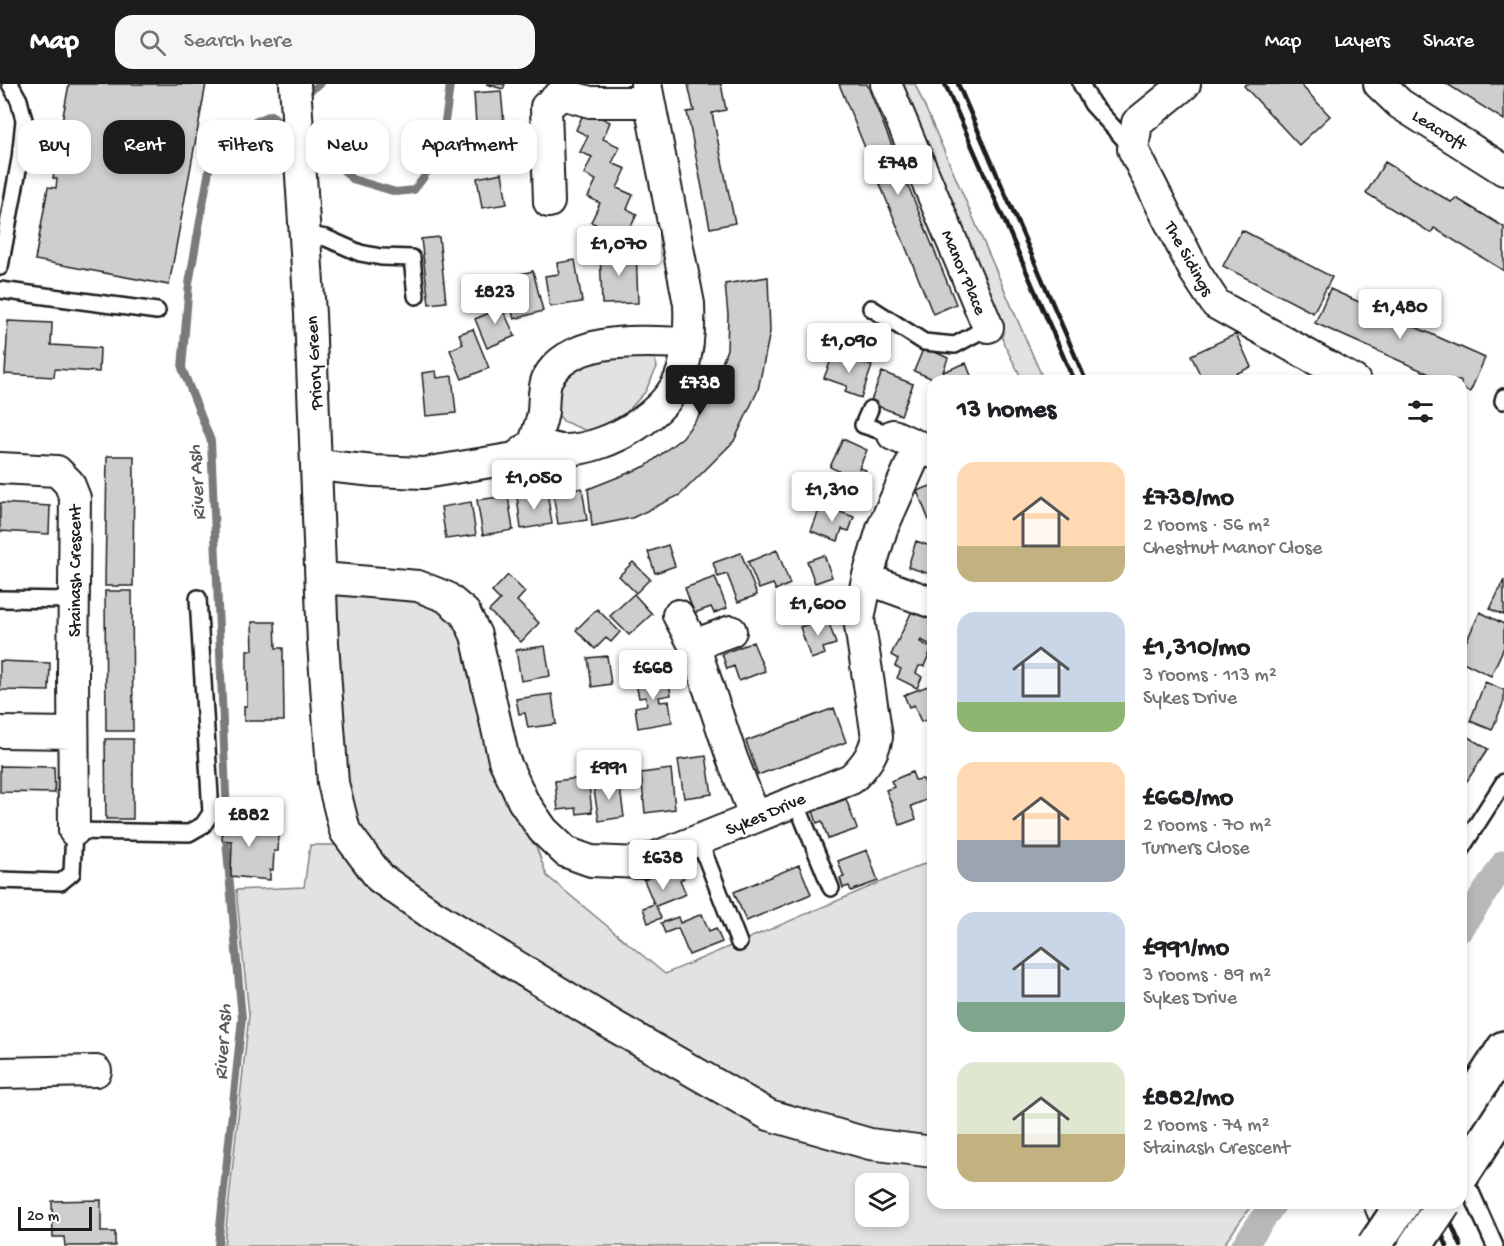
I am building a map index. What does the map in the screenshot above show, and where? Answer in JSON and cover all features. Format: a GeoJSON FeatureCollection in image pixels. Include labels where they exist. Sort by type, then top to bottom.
{"type":"FeatureCollection","features":[{"type":"Feature","properties":{"kind":"highway"},"geometry":{"type":"LineString","coordinates":[[1467,1106],[1499,1056]]}},
{"type":"Feature","properties":{"kind":"highway"},"geometry":{"type":"LineString","coordinates":[[1467,1168],[1504,1111]]}},
{"type":"Feature","properties":{"kind":"highway"},"geometry":{"type":"LineString","coordinates":[[1374,1246],[1399,1209]]}},
{"type":"Feature","properties":{"kind":"highway"},"geometry":{"type":"LineString","coordinates":[[1415,1246],[1440,1209]]}},
{"type":"Feature","properties":{"kind":"street","name":"Priory Green"},"geometry":{"type":"LineString","coordinates":[[295,84],[310,314],[323,643],[333,783],[345,831],[380,878],[433,915],[614,1026],[769,1115],[870,1144],[927,1151]]}},
{"type":"Feature","properties":{"kind":"street","name":"Manor Place"},"geometry":{"type":"LineString","coordinates":[[886,84],[988,327]]}},
{"type":"Feature","properties":{"kind":"street"},"geometry":{"type":"LineString","coordinates":[[1133,148],[1137,123],[1185,84]]}},
{"type":"Feature","properties":{"kind":"street","name":"Leacroft"},"geometry":{"type":"LineString","coordinates":[[1379,84],[1400,104],[1503,168]]}},
{"type":"Feature","properties":{"kind":"street"},"geometry":{"type":"LineString","coordinates":[[534,443],[564,451],[611,440],[635,428],[671,395],[682,373],[690,335],[689,304],[648,93],[590,102],[562,94],[546,107],[549,202]]}},
{"type":"Feature","properties":{"kind":"street","name":"The Sidings"},"geometry":{"type":"LineString","coordinates":[[1133,148],[1195,272],[1216,304],[1344,375]]}},
{"type":"Feature","properties":{"kind":"street"},"geometry":{"type":"LineString","coordinates":[[317,465],[424,473],[515,458],[534,443],[543,414],[546,381],[562,360],[588,348],[599,346],[632,342],[688,343]]}},
{"type":"Feature","properties":{"kind":"street","name":"Sykes Drive"},"geometry":{"type":"LineString","coordinates":[[322,578],[418,586],[446,597],[465,613],[476,635],[504,760],[523,801],[543,830],[566,852],[591,861],[641,863],[851,779],[865,766],[874,749],[877,736],[859,619],[867,579],[882,529],[915,445]]}},
{"type":"Feature","properties":{"kind":"street","name":"Stainash Crescent"},"geometry":{"type":"LineString","coordinates":[[0,468],[57,471],[69,483],[75,498],[74,831]]}},
{"type":"Feature","properties":{"kind":"street"},"geometry":{"type":"LineString","coordinates":[[867,579],[927,601]]}},
{"type":"Feature","properties":{"kind":"street"},"geometry":{"type":"LineString","coordinates":[[678,615],[694,645],[732,758],[755,817]]}},
{"type":"Feature","properties":{"kind":"street"},"geometry":{"type":"LineString","coordinates":[[694,645],[731,631]]}},
{"type":"Feature","properties":{"kind":"street"},"geometry":{"type":"LineString","coordinates":[[0,732],[73,733]]}},
{"type":"Feature","properties":{"kind":"street"},"geometry":{"type":"LineString","coordinates":[[0,1073],[96,1071]]}},
{"type":"Feature","properties":{"kind":"street"},"geometry":{"type":"LineString","coordinates":[[1382,1209],[1397,1246]]}},
{"type":"Feature","properties":{"kind":"lane"},"geometry":{"type":"LineString","coordinates":[[0,267],[20,159],[24,120],[19,100],[10,84]]}},
{"type":"Feature","properties":{"kind":"lane"},"geometry":{"type":"LineString","coordinates":[[1081,84],[1092,104],[1133,148]]}},
{"type":"Feature","properties":{"kind":"lane"},"geometry":{"type":"LineString","coordinates":[[304,234],[326,238],[360,253],[381,257],[412,258],[416,296]]}},
{"type":"Feature","properties":{"kind":"lane"},"geometry":{"type":"LineString","coordinates":[[0,290],[157,311]]}},
{"type":"Feature","properties":{"kind":"lane"},"geometry":{"type":"LineString","coordinates":[[871,308],[924,342],[955,345],[988,327]]}},
{"type":"Feature","properties":{"kind":"lane"},"geometry":{"type":"LineString","coordinates":[[870,409],[863,425],[915,445]]}},
{"type":"Feature","properties":{"kind":"lane"},"geometry":{"type":"LineString","coordinates":[[0,880],[61,882],[72,873],[74,831],[189,833],[203,825],[211,813],[198,598]]}},
{"type":"Feature","properties":{"kind":"lane"},"geometry":{"type":"LineString","coordinates":[[0,599],[74,600]]}},
{"type":"Feature","properties":{"kind":"lane"},"geometry":{"type":"LineString","coordinates":[[1467,840],[1504,782]]}},
{"type":"Feature","properties":{"kind":"lane"},"geometry":{"type":"LineString","coordinates":[[795,800],[831,888]]}},
{"type":"Feature","properties":{"kind":"lane"},"geometry":{"type":"LineString","coordinates":[[699,840],[739,943]]}},
{"type":"Feature","properties":{"kind":"lane"},"geometry":{"type":"LineString","coordinates":[[1467,1183],[1495,1246]]}},
{"type":"Feature","properties":{"kind":"shaded area"},"geometry":{"type":"Polygon","coordinates":[[[899,84],[915,84],[1041,375],[1020,375],[1004,344],[983,276],[899,84]]]}},
{"type":"Feature","properties":{"kind":"shaded area"},"geometry":{"type":"Polygon","coordinates":[[[654,356],[657,367],[645,392],[617,423],[589,432],[563,421],[552,406],[554,384],[580,357],[654,356]]]}},
{"type":"Feature","properties":{"kind":"shaded area"},"geometry":{"type":"Polygon","coordinates":[[[322,578],[465,613],[504,760],[547,876],[665,974],[927,863],[927,1209],[1249,1209],[1223,1246],[224,1246],[249,1015],[236,890],[304,887],[310,845],[363,845],[332,761],[322,578]]]}},
{"type":"Feature","properties":{"kind":"building"},"geometry":{"type":"Polygon","coordinates":[[[69,84],[206,84],[199,120],[197,120],[197,133],[169,285],[35,260],[48,187],[56,188],[57,179],[53,178],[54,174],[91,174],[91,120],[62,120],[69,84]]]}},
{"type":"Feature","properties":{"kind":"building"},"geometry":{"type":"Polygon","coordinates":[[[486,84],[505,84],[503,89],[486,84]]]}},
{"type":"Feature","properties":{"kind":"building"},"geometry":{"type":"Polygon","coordinates":[[[688,84],[721,84],[726,110],[712,113],[735,223],[710,228],[687,112],[694,111],[688,84]]]}},
{"type":"Feature","properties":{"kind":"building"},"geometry":{"type":"Polygon","coordinates":[[[839,84],[867,84],[956,304],[933,314],[839,84]]]}},
{"type":"Feature","properties":{"kind":"building"},"geometry":{"type":"Polygon","coordinates":[[[1246,84],[1300,84],[1330,116],[1299,145],[1244,86],[1246,84]]]}},
{"type":"Feature","properties":{"kind":"building"},"geometry":{"type":"Polygon","coordinates":[[[1447,84],[1504,84],[1504,120],[1447,84]]]}},
{"type":"Feature","properties":{"kind":"building"},"geometry":{"type":"Polygon","coordinates":[[[501,91],[504,120],[476,120],[474,93],[501,91]]]}},
{"type":"Feature","properties":{"kind":"building"},"geometry":{"type":"Polygon","coordinates":[[[585,110],[610,122],[603,139],[620,147],[612,163],[626,169],[617,188],[633,195],[627,209],[637,214],[625,239],[591,222],[600,203],[588,197],[596,180],[584,174],[592,157],[580,152],[588,136],[576,130],[585,110]]]}},
{"type":"Feature","properties":{"kind":"building"},"geometry":{"type":"Polygon","coordinates":[[[1385,162],[1451,202],[1456,198],[1504,227],[1504,271],[1434,228],[1431,233],[1366,193],[1385,162]]]}},
{"type":"Feature","properties":{"kind":"building"},"geometry":{"type":"Polygon","coordinates":[[[502,174],[507,204],[482,208],[477,178],[502,174]]]}},
{"type":"Feature","properties":{"kind":"building"},"geometry":{"type":"Polygon","coordinates":[[[1242,230],[1332,277],[1313,313],[1223,266],[1242,230]]]}},
{"type":"Feature","properties":{"kind":"building"},"geometry":{"type":"Polygon","coordinates":[[[439,237],[446,302],[429,304],[421,239],[439,237]]]}},
{"type":"Feature","properties":{"kind":"building"},"geometry":{"type":"Polygon","coordinates":[[[636,250],[638,303],[602,304],[600,251],[636,250]]]}},
{"type":"Feature","properties":{"kind":"building"},"geometry":{"type":"Polygon","coordinates":[[[575,260],[582,302],[550,307],[545,276],[559,274],[557,263],[575,260]]]}},
{"type":"Feature","properties":{"kind":"building"},"geometry":{"type":"Polygon","coordinates":[[[533,271],[543,311],[514,319],[506,289],[519,286],[516,275],[533,271]]]}},
{"type":"Feature","properties":{"kind":"building"},"geometry":{"type":"Polygon","coordinates":[[[768,277],[770,332],[758,390],[734,441],[680,495],[632,518],[592,526],[588,489],[646,466],[683,437],[708,404],[727,349],[728,315],[725,284],[768,277]]]}},
{"type":"Feature","properties":{"kind":"building"},"geometry":{"type":"Polygon","coordinates":[[[1330,289],[1485,358],[1470,392],[1467,391],[1467,375],[1432,375],[1315,323],[1330,289]]]}},
{"type":"Feature","properties":{"kind":"building"},"geometry":{"type":"Polygon","coordinates":[[[498,299],[515,336],[487,348],[475,319],[489,313],[485,304],[498,299]]]}},
{"type":"Feature","properties":{"kind":"building"},"geometry":{"type":"Polygon","coordinates":[[[8,321],[52,323],[51,345],[100,348],[99,372],[55,369],[54,377],[5,374],[8,321]]]}},
{"type":"Feature","properties":{"kind":"building"},"geometry":{"type":"Polygon","coordinates":[[[473,329],[489,368],[462,379],[450,350],[463,344],[459,334],[473,329]]]}},
{"type":"Feature","properties":{"kind":"building"},"geometry":{"type":"Polygon","coordinates":[[[1236,334],[1251,367],[1233,375],[1200,375],[1191,355],[1236,334]]]}},
{"type":"Feature","properties":{"kind":"building"},"geometry":{"type":"Polygon","coordinates":[[[924,347],[948,358],[941,375],[927,376],[914,371],[924,347]]]}},
{"type":"Feature","properties":{"kind":"building"},"geometry":{"type":"Polygon","coordinates":[[[834,352],[872,366],[861,398],[845,392],[847,386],[824,378],[834,352]]]}},
{"type":"Feature","properties":{"kind":"building"},"geometry":{"type":"Polygon","coordinates":[[[966,363],[971,375],[944,375],[943,372],[966,363]]]}},
{"type":"Feature","properties":{"kind":"building"},"geometry":{"type":"Polygon","coordinates":[[[436,371],[437,378],[452,376],[456,413],[426,416],[422,373],[436,371]]]}},
{"type":"Feature","properties":{"kind":"building"},"geometry":{"type":"Polygon","coordinates":[[[882,372],[913,384],[901,415],[870,403],[882,372]]]}},
{"type":"Feature","properties":{"kind":"building"},"geometry":{"type":"Polygon","coordinates":[[[843,439],[867,450],[859,468],[866,470],[861,482],[830,467],[843,439]]]}},
{"type":"Feature","properties":{"kind":"building"},"geometry":{"type":"Polygon","coordinates":[[[107,456],[134,456],[133,586],[105,586],[107,456]]]}},
{"type":"Feature","properties":{"kind":"building"},"geometry":{"type":"Polygon","coordinates":[[[830,480],[855,489],[847,509],[822,499],[830,480]]]}},
{"type":"Feature","properties":{"kind":"building"},"geometry":{"type":"Polygon","coordinates":[[[927,487],[927,515],[917,491],[927,487]]]}},
{"type":"Feature","properties":{"kind":"building"},"geometry":{"type":"Polygon","coordinates":[[[582,488],[587,520],[558,524],[553,493],[582,488]]]}},
{"type":"Feature","properties":{"kind":"building"},"geometry":{"type":"Polygon","coordinates":[[[547,492],[552,524],[521,529],[517,497],[547,492]]]}},
{"type":"Feature","properties":{"kind":"building"},"geometry":{"type":"Polygon","coordinates":[[[508,496],[513,530],[483,535],[477,500],[508,496]]]}},
{"type":"Feature","properties":{"kind":"building"},"geometry":{"type":"Polygon","coordinates":[[[471,502],[476,535],[446,539],[441,507],[471,502]]]}},
{"type":"Feature","properties":{"kind":"building"},"geometry":{"type":"Polygon","coordinates":[[[0,503],[50,506],[49,534],[0,531],[0,503]]]}},
{"type":"Feature","properties":{"kind":"building"},"geometry":{"type":"Polygon","coordinates":[[[821,505],[854,517],[849,531],[842,529],[838,541],[811,531],[821,505]]]}},
{"type":"Feature","properties":{"kind":"building"},"geometry":{"type":"Polygon","coordinates":[[[916,541],[927,545],[927,573],[908,567],[916,541]]]}},
{"type":"Feature","properties":{"kind":"building"},"geometry":{"type":"Polygon","coordinates":[[[668,545],[675,566],[655,573],[648,552],[668,545]]]}},
{"type":"Feature","properties":{"kind":"building"},"geometry":{"type":"Polygon","coordinates":[[[777,550],[790,584],[776,590],[773,584],[759,589],[748,562],[777,550]]]}},
{"type":"Feature","properties":{"kind":"building"},"geometry":{"type":"Polygon","coordinates":[[[741,553],[757,595],[738,602],[727,574],[718,577],[713,563],[741,553]]]}},
{"type":"Feature","properties":{"kind":"building"},"geometry":{"type":"Polygon","coordinates":[[[824,555],[832,577],[815,583],[807,561],[824,555]]]}},
{"type":"Feature","properties":{"kind":"building"},"geometry":{"type":"Polygon","coordinates":[[[633,562],[650,579],[636,593],[619,576],[633,562]]]}},
{"type":"Feature","properties":{"kind":"building"},"geometry":{"type":"Polygon","coordinates":[[[508,575],[525,592],[517,601],[539,623],[521,642],[489,611],[500,600],[492,592],[508,575]]]}},
{"type":"Feature","properties":{"kind":"building"},"geometry":{"type":"Polygon","coordinates":[[[715,577],[727,608],[714,613],[711,607],[694,613],[685,588],[715,577]]]}},
{"type":"Feature","properties":{"kind":"building"},"geometry":{"type":"Polygon","coordinates":[[[1504,580],[1504,615],[1490,609],[1504,580]]]}},
{"type":"Feature","properties":{"kind":"building"},"geometry":{"type":"Polygon","coordinates":[[[105,591],[132,591],[133,731],[106,731],[105,591]]]}},
{"type":"Feature","properties":{"kind":"building"},"geometry":{"type":"Polygon","coordinates":[[[634,594],[652,614],[629,635],[610,616],[634,594]]]}},
{"type":"Feature","properties":{"kind":"building"},"geometry":{"type":"Polygon","coordinates":[[[914,607],[927,613],[927,643],[921,640],[920,642],[927,646],[927,659],[924,666],[919,666],[916,673],[922,677],[917,688],[897,678],[901,669],[895,666],[898,659],[891,655],[914,607]]]}},
{"type":"Feature","properties":{"kind":"building"},"geometry":{"type":"Polygon","coordinates":[[[597,609],[620,632],[611,642],[606,638],[595,649],[576,630],[597,609]]]}},
{"type":"Feature","properties":{"kind":"building"},"geometry":{"type":"Polygon","coordinates":[[[1480,612],[1504,624],[1504,647],[1491,676],[1467,664],[1467,640],[1480,612]]]}},
{"type":"Feature","properties":{"kind":"building"},"geometry":{"type":"Polygon","coordinates":[[[827,617],[836,644],[823,648],[825,654],[811,659],[800,627],[827,617]]]}},
{"type":"Feature","properties":{"kind":"building"},"geometry":{"type":"Polygon","coordinates":[[[252,622],[275,622],[276,648],[283,648],[284,721],[244,721],[244,706],[247,706],[247,650],[253,650],[252,622]]]}},
{"type":"Feature","properties":{"kind":"building"},"geometry":{"type":"Polygon","coordinates":[[[753,642],[765,671],[739,681],[734,666],[727,669],[722,654],[753,642]]]}},
{"type":"Feature","properties":{"kind":"building"},"geometry":{"type":"Polygon","coordinates":[[[545,646],[550,676],[521,681],[516,650],[545,646]]]}},
{"type":"Feature","properties":{"kind":"building"},"geometry":{"type":"Polygon","coordinates":[[[607,656],[611,684],[592,687],[588,658],[607,656]]]}},
{"type":"Feature","properties":{"kind":"building"},"geometry":{"type":"Polygon","coordinates":[[[0,661],[50,663],[49,691],[0,690],[0,661]]]}},
{"type":"Feature","properties":{"kind":"building"},"geometry":{"type":"Polygon","coordinates":[[[667,673],[671,695],[659,697],[660,702],[669,701],[672,722],[638,728],[635,707],[647,705],[646,697],[639,698],[635,678],[667,673]]]}},
{"type":"Feature","properties":{"kind":"building"},"geometry":{"type":"Polygon","coordinates":[[[1485,682],[1504,690],[1504,701],[1492,730],[1470,721],[1485,682]]]}},
{"type":"Feature","properties":{"kind":"building"},"geometry":{"type":"Polygon","coordinates":[[[927,686],[927,723],[926,720],[921,722],[914,705],[909,707],[904,695],[927,686]]]}},
{"type":"Feature","properties":{"kind":"building"},"geometry":{"type":"Polygon","coordinates":[[[552,694],[556,724],[528,728],[525,713],[519,714],[516,699],[552,694]]]}},
{"type":"Feature","properties":{"kind":"building"},"geometry":{"type":"Polygon","coordinates":[[[834,708],[846,742],[758,775],[746,741],[834,708]]]}},
{"type":"Feature","properties":{"kind":"building"},"geometry":{"type":"Polygon","coordinates":[[[1467,736],[1488,749],[1467,781],[1467,736]]]}},
{"type":"Feature","properties":{"kind":"building"},"geometry":{"type":"Polygon","coordinates":[[[105,739],[133,739],[133,819],[106,819],[105,739]]]}},
{"type":"Feature","properties":{"kind":"building"},"geometry":{"type":"Polygon","coordinates":[[[706,756],[712,794],[684,798],[678,760],[706,756]]]}},
{"type":"Feature","properties":{"kind":"building"},"geometry":{"type":"Polygon","coordinates":[[[0,766],[54,767],[55,793],[0,792],[0,766]]]}},
{"type":"Feature","properties":{"kind":"building"},"geometry":{"type":"Polygon","coordinates":[[[671,769],[675,809],[645,813],[641,773],[671,769]]]}},
{"type":"Feature","properties":{"kind":"building"},"geometry":{"type":"Polygon","coordinates":[[[912,772],[915,780],[923,779],[927,788],[927,800],[911,806],[916,819],[900,825],[886,790],[894,787],[891,781],[912,772]]]}},
{"type":"Feature","properties":{"kind":"building"},"geometry":{"type":"Polygon","coordinates":[[[588,777],[592,812],[577,814],[576,808],[558,810],[555,781],[588,777]]]}},
{"type":"Feature","properties":{"kind":"building"},"geometry":{"type":"Polygon","coordinates":[[[619,781],[624,817],[599,821],[593,784],[619,781]]]}},
{"type":"Feature","properties":{"kind":"building"},"geometry":{"type":"Polygon","coordinates":[[[846,799],[857,829],[828,839],[822,821],[817,823],[813,811],[846,799]]]}},
{"type":"Feature","properties":{"kind":"building"},"geometry":{"type":"Polygon","coordinates":[[[238,809],[246,810],[245,818],[254,833],[279,834],[278,851],[274,851],[270,880],[231,876],[232,841],[222,840],[223,816],[237,818],[238,809]]]}},
{"type":"Feature","properties":{"kind":"building"},"geometry":{"type":"Polygon","coordinates":[[[867,850],[878,881],[851,891],[849,886],[843,888],[840,878],[844,877],[838,861],[867,850]]]}},
{"type":"Feature","properties":{"kind":"building"},"geometry":{"type":"Polygon","coordinates":[[[799,865],[811,894],[746,921],[734,892],[799,865]]]}},
{"type":"Feature","properties":{"kind":"building"},"geometry":{"type":"Polygon","coordinates":[[[678,866],[684,878],[680,880],[686,894],[656,906],[661,918],[648,923],[643,908],[654,904],[644,880],[678,866]]]}},
{"type":"Feature","properties":{"kind":"building"},"geometry":{"type":"Polygon","coordinates":[[[702,914],[709,931],[716,928],[722,942],[689,955],[678,928],[665,933],[661,923],[678,917],[680,923],[702,914]]]}},
{"type":"Feature","properties":{"kind":"building"},"geometry":{"type":"Polygon","coordinates":[[[101,1200],[101,1232],[115,1232],[115,1246],[65,1246],[64,1237],[53,1237],[52,1201],[101,1200]]]}},
{"type":"Feature","properties":{"kind":"waterway","name":"River Ash"},"geometry":{"type":"LineString","coordinates":[[304,95],[320,84]]}},
{"type":"Feature","properties":{"kind":"waterway","name":"River Ash"},"geometry":{"type":"LineString","coordinates":[[347,174],[352,179],[396,192],[414,190],[437,153],[444,127],[450,84]]}},
{"type":"Feature","properties":{"kind":"waterway","name":"River Ash"},"geometry":{"type":"LineString","coordinates":[[259,120],[271,115],[278,120]]}},
{"type":"Feature","properties":{"kind":"waterway","name":"River Ash"},"geometry":{"type":"LineString","coordinates":[[208,174],[189,284],[182,368],[211,441],[227,817]]}},
{"type":"Feature","properties":{"kind":"waterway","name":"River Ash"},"geometry":{"type":"LineString","coordinates":[[218,1246],[242,1018],[226,840]]}},
{"type":"Feature","properties":{"kind":"waterway"},"geometry":{"type":"LineString","coordinates":[[1467,920],[1504,863]]}},
{"type":"Feature","properties":{"kind":"waterway"},"geometry":{"type":"LineString","coordinates":[[1244,1246],[1270,1209]]}},
{"type":"Feature","properties":{"kind":"railway"},"geometry":{"type":"LineString","coordinates":[[945,84],[1071,375]]}},
{"type":"Feature","properties":{"kind":"railway"},"geometry":{"type":"LineString","coordinates":[[958,84],[1083,375]]}},
{"type":"Feature","properties":{"kind":"railway"},"geometry":{"type":"LineString","coordinates":[[1431,1209],[1447,1246]]}},
{"type":"Feature","properties":{"kind":"railway"},"geometry":{"type":"LineString","coordinates":[[1445,1209],[1461,1246]]}}]}
